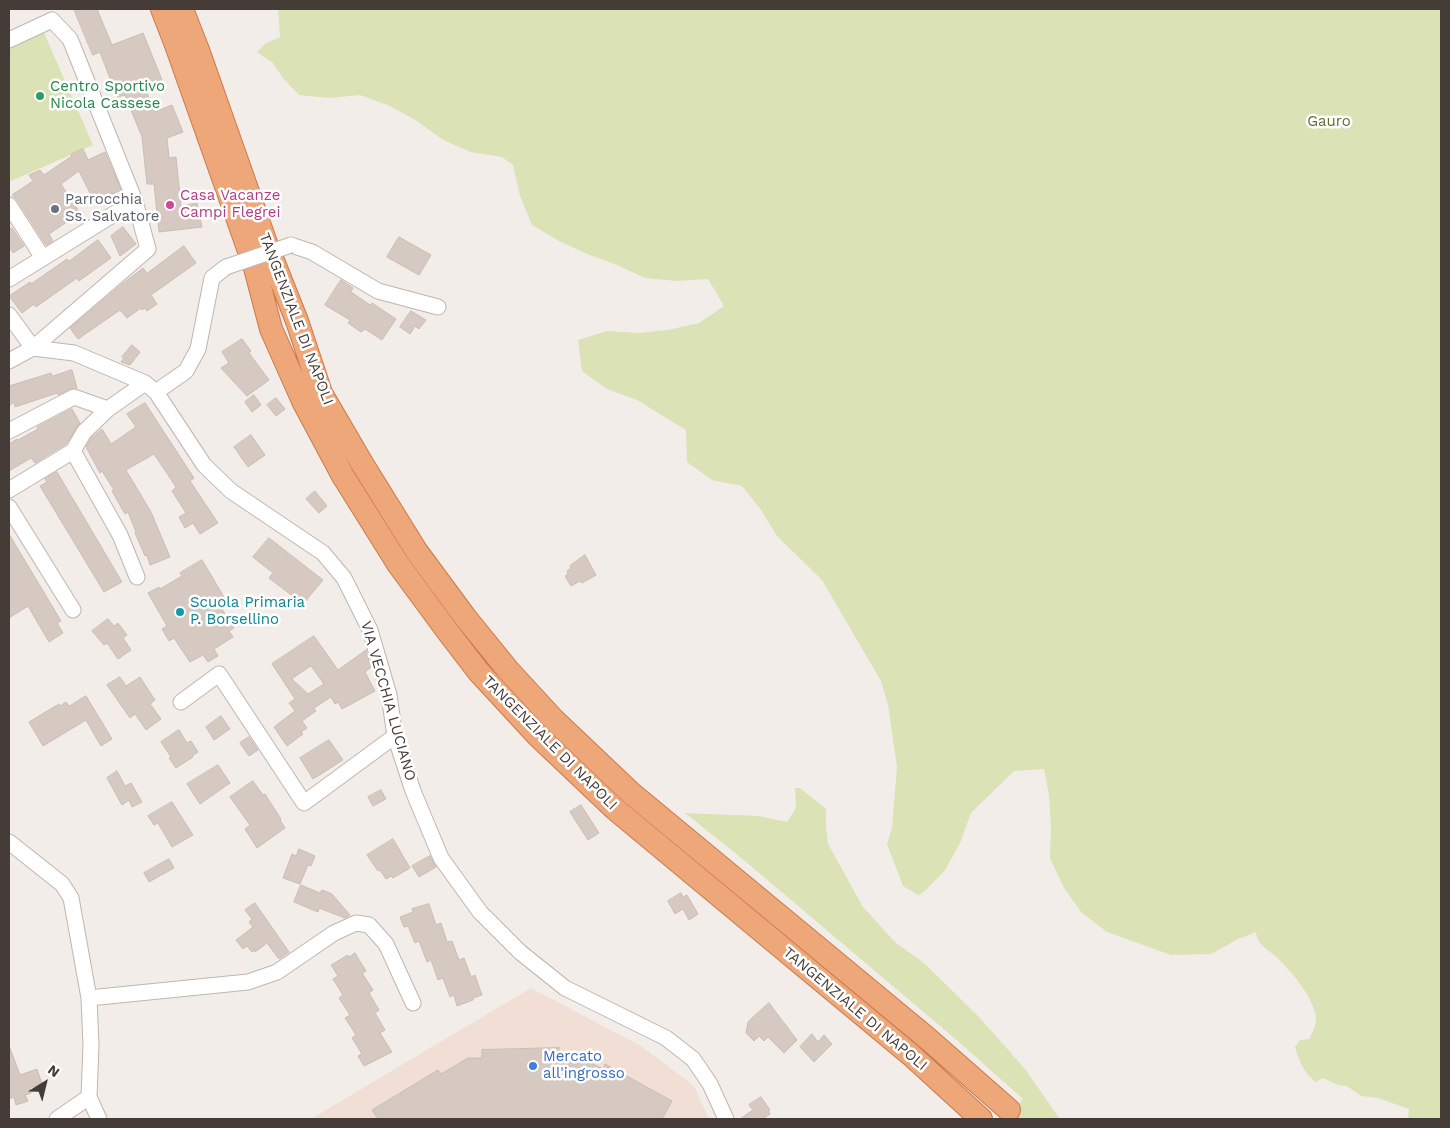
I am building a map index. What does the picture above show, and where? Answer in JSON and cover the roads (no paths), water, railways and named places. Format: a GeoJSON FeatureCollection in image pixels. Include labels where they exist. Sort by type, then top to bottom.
{"type":"FeatureCollection","features":[{"type":"Feature","properties":{"kind":"highway","name":"TANGENZIALE DI NAPOLI"},"geometry":{"type":"LineString","coordinates":[[162,9],[255,268],[271,329],[303,401],[348,484],[398,564],[448,632],[478,671],[538,736],[615,809],[911,1055],[981,1119]]}},
{"type":"Feature","properties":{"kind":"highway","name":"TANGENZIALE DI NAPOLI"},"geometry":{"type":"LineString","coordinates":[[182,9],[266,243],[297,321],[321,393],[416,552],[465,618],[508,670],[554,720],[631,793],[927,1038],[1009,1110]]}},
{"type":"Feature","properties":{"kind":"street"},"geometry":{"type":"LineString","coordinates":[[9,40],[52,20],[70,39],[135,201],[148,249],[33,348],[9,361]]}},
{"type":"Feature","properties":{"kind":"street"},"geometry":{"type":"LineString","coordinates":[[9,279],[135,201]]}},
{"type":"Feature","properties":{"kind":"street"},"geometry":{"type":"LineString","coordinates":[[9,205],[43,258]]}},
{"type":"Feature","properties":{"kind":"street"},"geometry":{"type":"LineString","coordinates":[[9,490],[73,451],[84,432],[108,409],[186,371],[198,349],[212,278],[226,267],[291,245],[312,252],[378,291],[438,307]]}},
{"type":"Feature","properties":{"kind":"street"},"geometry":{"type":"LineString","coordinates":[[9,315],[33,348],[74,353],[151,388]]}},
{"type":"Feature","properties":{"kind":"street","name":"VIA VECCHIA LUCIANO"},"geometry":{"type":"LineString","coordinates":[[151,388],[204,465],[231,491],[323,553],[344,578],[370,630],[389,695],[395,736],[413,791],[441,858],[480,912],[520,952],[565,988],[666,1038],[692,1059],[710,1084],[726,1119]]}},
{"type":"Feature","properties":{"kind":"street"},"geometry":{"type":"LineString","coordinates":[[9,431],[74,397],[108,409]]}},
{"type":"Feature","properties":{"kind":"street"},"geometry":{"type":"LineString","coordinates":[[73,451],[120,535],[137,577]]}},
{"type":"Feature","properties":{"kind":"street"},"geometry":{"type":"LineString","coordinates":[[9,507],[73,610]]}},
{"type":"Feature","properties":{"kind":"street"},"geometry":{"type":"LineString","coordinates":[[180,702],[219,674],[304,803],[395,736]]}},
{"type":"Feature","properties":{"kind":"street"},"geometry":{"type":"LineString","coordinates":[[9,842],[62,884],[71,898],[89,998],[91,1045],[89,1097],[99,1119]]}},
{"type":"Feature","properties":{"kind":"street"},"geometry":{"type":"LineString","coordinates":[[89,998],[248,982],[264,978],[277,972],[334,933],[356,923],[368,926],[386,944],[413,1004]]}},
{"type":"Feature","properties":{"kind":"street"},"geometry":{"type":"LineString","coordinates":[[57,1119],[89,1097]]}},
{"type":"Feature","properties":{"kind":"place","name":"Centro Sportivo Nicola Cassese"},"geometry":{"type":"Point","coordinates":[40,96]}},
{"type":"Feature","properties":{"kind":"place","name":"Casa Vacanze Campi Flegrei"},"geometry":{"type":"Point","coordinates":[170,205]}},
{"type":"Feature","properties":{"kind":"place","name":"Parrocchia Ss. Salvatore"},"geometry":{"type":"Point","coordinates":[55,209]}},
{"type":"Feature","properties":{"kind":"place","name":"Scuola Primaria P. Borsellino"},"geometry":{"type":"Point","coordinates":[180,612]}},
{"type":"Feature","properties":{"kind":"place","name":"Mercato all'ingrosso"},"geometry":{"type":"Point","coordinates":[533,1066]}},
{"type":"Feature","properties":{"kind":"park label","name":"Gauro"},"geometry":{"type":"Point","coordinates":[1329,122]}}]}
